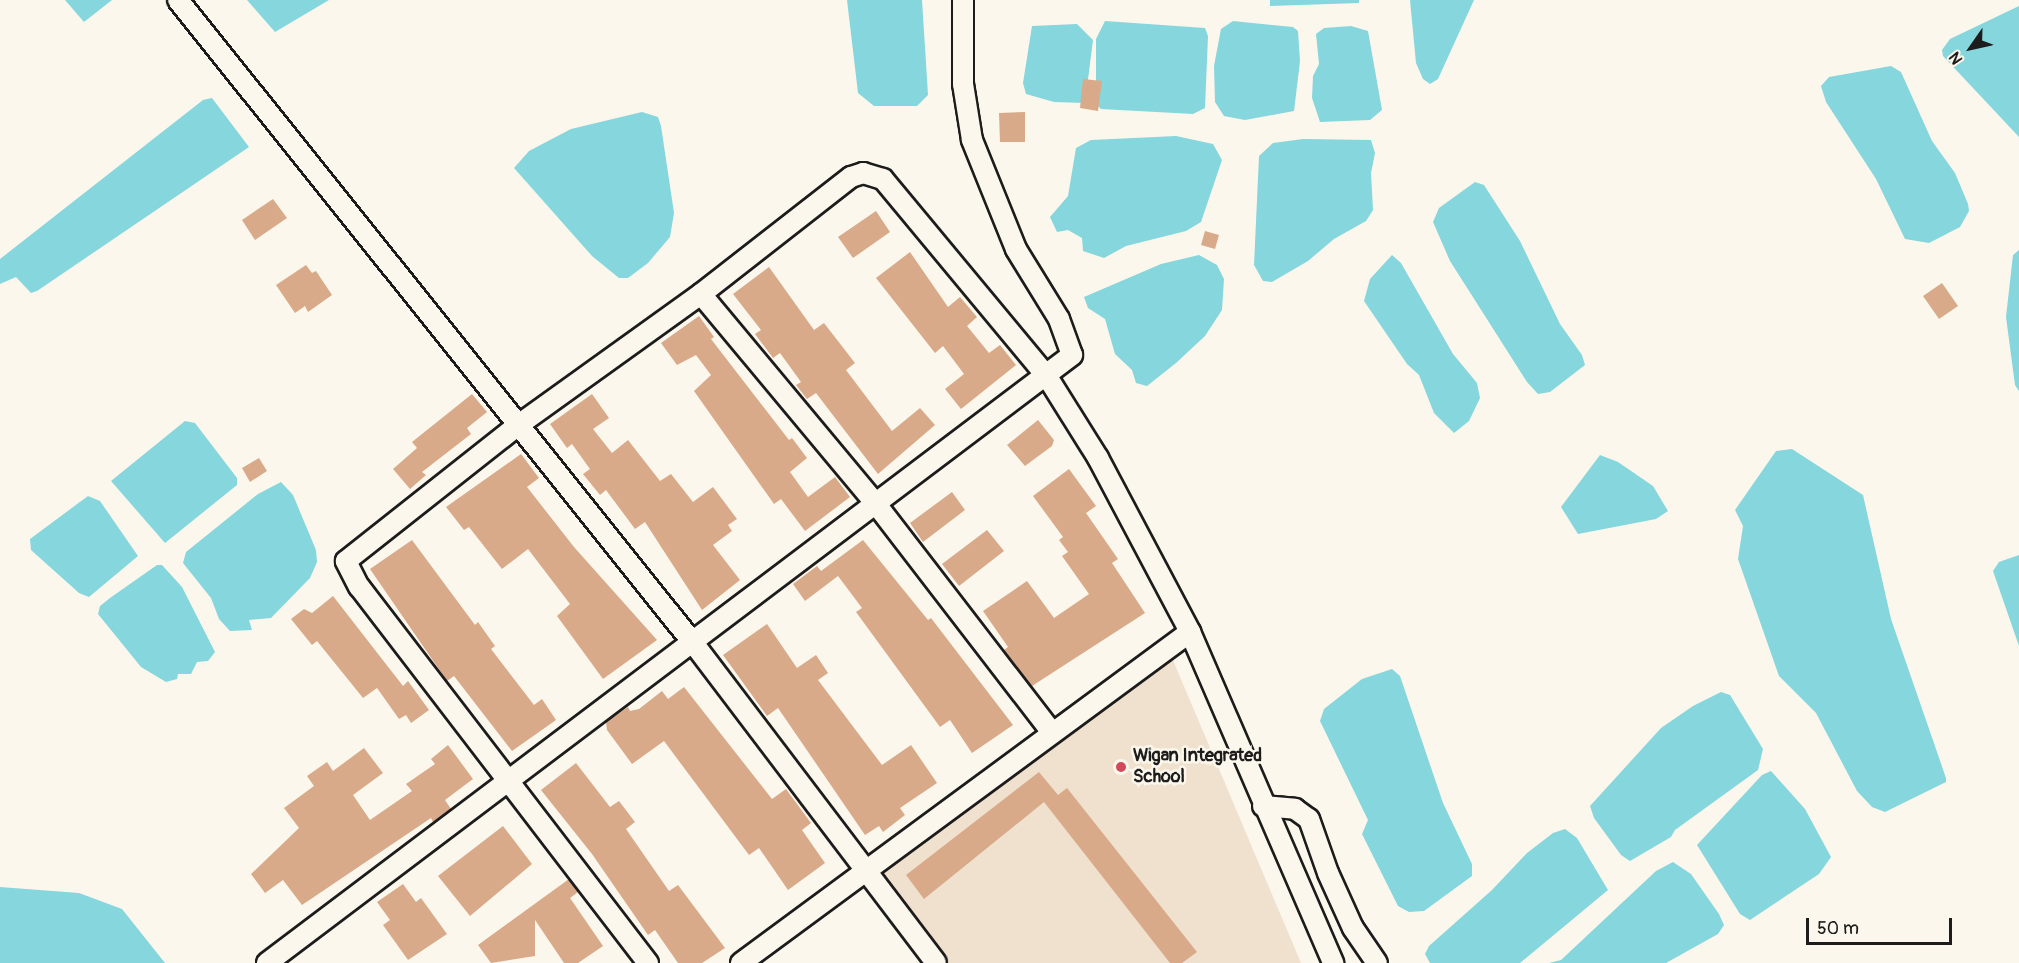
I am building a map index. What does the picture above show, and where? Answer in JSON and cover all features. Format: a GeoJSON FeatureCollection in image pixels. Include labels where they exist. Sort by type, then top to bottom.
{"type":"FeatureCollection","features":[{"type":"Feature","properties":{"kind":"street"},"geometry":{"type":"LineString","coordinates":[[178,0],[694,644],[936,963]]}},
{"type":"Feature","properties":{"kind":"street"},"geometry":{"type":"LineString","coordinates":[[267,963],[302,941],[507,780],[694,644],[1072,355],[1071,344],[1016,249],[972,140],[963,84],[963,0]]}},
{"type":"Feature","properties":{"kind":"street"},"geometry":{"type":"LineString","coordinates":[[648,963],[359,587],[346,561],[518,426],[701,294],[851,177],[874,174],[883,179],[1046,375],[1098,458],[1190,632],[1263,806],[1333,963]]}},
{"type":"Feature","properties":{"kind":"street"},"geometry":{"type":"LineString","coordinates":[[701,294],[876,504],[1050,731]]}},
{"type":"Feature","properties":{"kind":"street"},"geometry":{"type":"LineString","coordinates":[[741,963],[1050,731],[1190,632]]}},
{"type":"Feature","properties":{"kind":"street"},"geometry":{"type":"LineString","coordinates":[[1263,806],[1295,809],[1309,819],[1349,919],[1377,963]]}},
{"type":"Feature","properties":{"kind":"shaded area","name":"Wigan Integrated School"},"geometry":{"type":"Polygon","coordinates":[[[1172,658],[1301,963],[943,963],[876,877],[1172,658]]]}},
{"type":"Feature","properties":{"kind":"water"},"geometry":{"type":"Polygon","coordinates":[[[65,0],[112,0],[84,22],[65,0]]]}},
{"type":"Feature","properties":{"kind":"water"},"geometry":{"type":"Polygon","coordinates":[[[247,0],[329,0],[275,32],[247,0]]]}},
{"type":"Feature","properties":{"kind":"water"},"geometry":{"type":"Polygon","coordinates":[[[847,0],[922,0],[928,95],[917,106],[874,106],[858,93],[847,0]]]}},
{"type":"Feature","properties":{"kind":"water"},"geometry":{"type":"Polygon","coordinates":[[[1270,0],[1359,0],[1359,3],[1270,6],[1270,0]]]}},
{"type":"Feature","properties":{"kind":"water"},"geometry":{"type":"Polygon","coordinates":[[[1410,0],[1474,0],[1438,79],[1430,84],[1423,79],[1416,63],[1410,0]]]}},
{"type":"Feature","properties":{"kind":"water"},"geometry":{"type":"Polygon","coordinates":[[[2019,6],[2019,137],[1943,56],[1942,50],[1950,39],[2019,6]]]}},
{"type":"Feature","properties":{"kind":"water"},"geometry":{"type":"Polygon","coordinates":[[[1105,21],[1205,28],[1208,36],[1205,108],[1193,114],[1101,109],[1096,104],[1096,39],[1105,21]]]}},
{"type":"Feature","properties":{"kind":"water"},"geometry":{"type":"Polygon","coordinates":[[[1233,21],[1293,27],[1298,31],[1300,61],[1294,111],[1245,120],[1224,116],[1215,102],[1214,66],[1221,29],[1233,21]]]}},
{"type":"Feature","properties":{"kind":"water"},"geometry":{"type":"Polygon","coordinates":[[[1077,24],[1093,40],[1085,103],[1054,102],[1026,94],[1023,83],[1032,26],[1077,24]]]}},
{"type":"Feature","properties":{"kind":"water"},"geometry":{"type":"Polygon","coordinates":[[[1351,26],[1368,31],[1382,110],[1370,120],[1320,122],[1312,98],[1313,76],[1319,64],[1316,34],[1324,28],[1351,26]]]}},
{"type":"Feature","properties":{"kind":"water"},"geometry":{"type":"Polygon","coordinates":[[[1891,66],[1901,72],[1932,141],[1955,173],[1968,204],[1969,211],[1960,227],[1929,243],[1905,239],[1876,179],[1826,102],[1821,86],[1829,77],[1891,66]]]}},
{"type":"Feature","properties":{"kind":"water"},"geometry":{"type":"Polygon","coordinates":[[[212,98],[249,147],[37,291],[31,293],[16,277],[0,284],[0,259],[203,100],[212,98]]]}},
{"type":"Feature","properties":{"kind":"water"},"geometry":{"type":"Polygon","coordinates":[[[642,112],[658,117],[661,126],[674,213],[670,237],[648,263],[628,278],[619,278],[592,256],[514,168],[529,151],[571,129],[642,112]]]}},
{"type":"Feature","properties":{"kind":"water"},"geometry":{"type":"Polygon","coordinates":[[[1176,136],[1213,144],[1222,160],[1201,222],[1186,231],[1126,246],[1104,258],[1083,251],[1082,238],[1068,230],[1057,232],[1050,217],[1068,196],[1076,148],[1091,140],[1176,136]]]}},
{"type":"Feature","properties":{"kind":"water"},"geometry":{"type":"Polygon","coordinates":[[[1303,139],[1371,140],[1375,153],[1371,173],[1373,210],[1366,221],[1334,239],[1308,261],[1272,282],[1263,281],[1254,265],[1259,156],[1273,143],[1303,139]]]}},
{"type":"Feature","properties":{"kind":"water"},"geometry":{"type":"Polygon","coordinates":[[[1475,182],[1484,185],[1520,241],[1560,324],[1582,355],[1585,365],[1550,392],[1538,394],[1527,382],[1450,261],[1433,222],[1439,208],[1475,182]]]}},
{"type":"Feature","properties":{"kind":"water"},"geometry":{"type":"Polygon","coordinates":[[[2019,250],[2019,391],[2015,385],[2006,317],[2013,255],[2019,250]]]}},
{"type":"Feature","properties":{"kind":"water"},"geometry":{"type":"Polygon","coordinates":[[[1199,255],[1217,265],[1224,279],[1222,310],[1205,336],[1176,363],[1147,386],[1136,383],[1132,370],[1115,354],[1105,319],[1088,308],[1084,297],[1161,264],[1199,255]]]}},
{"type":"Feature","properties":{"kind":"water"},"geometry":{"type":"Polygon","coordinates":[[[1392,255],[1401,263],[1453,354],[1477,383],[1480,398],[1469,421],[1454,433],[1434,413],[1419,375],[1407,364],[1364,301],[1370,279],[1392,255]]]}},
{"type":"Feature","properties":{"kind":"water"},"geometry":{"type":"Polygon","coordinates":[[[185,421],[195,423],[237,478],[237,485],[165,543],[111,481],[185,421]]]}},
{"type":"Feature","properties":{"kind":"water"},"geometry":{"type":"Polygon","coordinates":[[[1792,449],[1863,495],[1891,619],[1946,778],[1946,782],[1885,812],[1872,807],[1857,791],[1816,713],[1779,676],[1738,559],[1743,526],[1735,510],[1776,451],[1792,449]]]}},
{"type":"Feature","properties":{"kind":"water"},"geometry":{"type":"Polygon","coordinates":[[[1600,455],[1618,462],[1653,486],[1668,511],[1656,519],[1578,534],[1561,507],[1600,455]]]}},
{"type":"Feature","properties":{"kind":"water"},"geometry":{"type":"Polygon","coordinates":[[[281,482],[293,495],[316,550],[317,562],[310,578],[271,618],[249,620],[252,630],[230,631],[219,619],[211,598],[183,563],[186,552],[258,494],[281,482]]]}},
{"type":"Feature","properties":{"kind":"water"},"geometry":{"type":"Polygon","coordinates":[[[88,496],[100,501],[138,556],[89,597],[79,593],[31,550],[30,539],[88,496]]]}},
{"type":"Feature","properties":{"kind":"water"},"geometry":{"type":"Polygon","coordinates":[[[2019,555],[2019,646],[1993,571],[1999,562],[2019,555]]]}},
{"type":"Feature","properties":{"kind":"water"},"geometry":{"type":"Polygon","coordinates":[[[157,565],[162,565],[182,587],[215,652],[208,661],[197,662],[191,674],[178,674],[177,679],[166,682],[141,667],[98,614],[100,606],[157,565]]]}},
{"type":"Feature","properties":{"kind":"water"},"geometry":{"type":"Polygon","coordinates":[[[1392,669],[1400,676],[1443,803],[1472,864],[1472,876],[1424,911],[1409,912],[1398,906],[1362,834],[1368,820],[1320,721],[1324,709],[1362,679],[1392,669]]]}},
{"type":"Feature","properties":{"kind":"water"},"geometry":{"type":"Polygon","coordinates":[[[1721,692],[1730,695],[1763,749],[1758,770],[1675,830],[1671,837],[1630,861],[1621,855],[1594,818],[1590,806],[1661,728],[1693,706],[1721,692]]]}},
{"type":"Feature","properties":{"kind":"water"},"geometry":{"type":"Polygon","coordinates":[[[1771,771],[1805,809],[1831,857],[1819,874],[1750,920],[1740,914],[1697,845],[1762,775],[1771,771]]]}},
{"type":"Feature","properties":{"kind":"water"},"geometry":{"type":"Polygon","coordinates":[[[1565,829],[1577,838],[1608,890],[1520,963],[1430,963],[1425,954],[1429,946],[1492,890],[1527,853],[1553,833],[1565,829]]]}},
{"type":"Feature","properties":{"kind":"water"},"geometry":{"type":"Polygon","coordinates":[[[1673,862],[1691,874],[1719,914],[1724,925],[1718,934],[1666,963],[1549,963],[1561,960],[1656,871],[1673,862]]]}},
{"type":"Feature","properties":{"kind":"water"},"geometry":{"type":"Polygon","coordinates":[[[0,887],[79,893],[122,909],[165,963],[0,963],[0,887]]]}},
{"type":"Feature","properties":{"kind":"building"},"geometry":{"type":"Polygon","coordinates":[[[1083,79],[1102,81],[1098,111],[1080,108],[1083,79]]]}},
{"type":"Feature","properties":{"kind":"building"},"geometry":{"type":"Polygon","coordinates":[[[1025,112],[1025,142],[1000,142],[999,113],[1025,112]]]}},
{"type":"Feature","properties":{"kind":"building"},"geometry":{"type":"Polygon","coordinates":[[[273,199],[287,218],[255,240],[242,220],[273,199]]]}},
{"type":"Feature","properties":{"kind":"building"},"geometry":{"type":"Polygon","coordinates":[[[876,211],[890,232],[853,258],[838,237],[876,211]]]}},
{"type":"Feature","properties":{"kind":"building"},"geometry":{"type":"Polygon","coordinates":[[[1205,231],[1219,235],[1215,249],[1201,245],[1205,231]]]}},
{"type":"Feature","properties":{"kind":"building"},"geometry":{"type":"Polygon","coordinates":[[[910,252],[948,307],[960,297],[977,317],[967,326],[989,353],[1000,345],[1016,365],[961,409],[945,389],[964,374],[943,346],[935,353],[876,278],[910,252]]]}},
{"type":"Feature","properties":{"kind":"building"},"geometry":{"type":"Polygon","coordinates":[[[306,265],[312,273],[316,271],[332,295],[308,312],[305,306],[295,313],[276,285],[306,265]]]}},
{"type":"Feature","properties":{"kind":"building"},"geometry":{"type":"Polygon","coordinates":[[[769,267],[814,330],[824,323],[855,363],[846,370],[892,431],[920,408],[935,425],[878,474],[816,393],[807,399],[796,385],[801,382],[780,353],[773,358],[755,334],[761,330],[733,294],[769,267]]]}},
{"type":"Feature","properties":{"kind":"building"},"geometry":{"type":"Polygon","coordinates":[[[1942,283],[1958,306],[1939,319],[1923,296],[1942,283]]]}},
{"type":"Feature","properties":{"kind":"building"},"geometry":{"type":"Polygon","coordinates":[[[699,316],[714,337],[711,339],[789,440],[792,438],[807,458],[790,472],[808,497],[835,477],[850,497],[805,531],[781,499],[774,504],[694,391],[711,375],[696,355],[677,365],[661,343],[699,316]]]}},
{"type":"Feature","properties":{"kind":"building"},"geometry":{"type":"Polygon","coordinates":[[[472,394],[487,412],[467,428],[471,434],[422,472],[426,475],[410,489],[393,469],[417,448],[412,442],[472,394]]]}},
{"type":"Feature","properties":{"kind":"building"},"geometry":{"type":"Polygon","coordinates":[[[592,394],[609,418],[593,429],[612,453],[628,440],[660,481],[671,474],[693,502],[713,487],[737,519],[728,525],[732,531],[713,545],[740,580],[702,610],[645,522],[635,529],[606,490],[600,495],[583,474],[590,469],[572,444],[567,448],[550,424],[592,394]]]}},
{"type":"Feature","properties":{"kind":"building"},"geometry":{"type":"Polygon","coordinates":[[[1038,420],[1054,440],[1052,446],[1025,466],[1007,445],[1038,420]]]}},
{"type":"Feature","properties":{"kind":"building"},"geometry":{"type":"Polygon","coordinates":[[[521,454],[539,478],[527,487],[574,547],[657,640],[603,679],[557,616],[570,604],[528,549],[502,569],[469,527],[464,530],[446,507],[521,454]]]}},
{"type":"Feature","properties":{"kind":"building"},"geometry":{"type":"Polygon","coordinates":[[[259,458],[267,471],[250,482],[242,468],[259,458]]]}},
{"type":"Feature","properties":{"kind":"building"},"geometry":{"type":"Polygon","coordinates":[[[1069,469],[1096,506],[1086,513],[1118,559],[1112,563],[1145,613],[1032,686],[1004,650],[1008,647],[983,611],[1027,581],[1054,618],[1089,594],[1062,556],[1068,552],[1059,540],[1063,537],[1033,496],[1069,469]]]}},
{"type":"Feature","properties":{"kind":"building"},"geometry":{"type":"Polygon","coordinates":[[[952,492],[965,510],[923,542],[910,523],[952,492]]]}},
{"type":"Feature","properties":{"kind":"building"},"geometry":{"type":"Polygon","coordinates":[[[987,530],[1004,551],[959,586],[942,564],[987,530]]]}},
{"type":"Feature","properties":{"kind":"building"},"geometry":{"type":"Polygon","coordinates":[[[412,540],[475,625],[478,622],[495,646],[491,649],[534,705],[542,699],[556,720],[512,751],[454,676],[447,681],[370,569],[412,540]]]}},
{"type":"Feature","properties":{"kind":"building"},"geometry":{"type":"Polygon","coordinates":[[[863,540],[928,620],[931,618],[1013,725],[972,753],[950,720],[940,727],[856,612],[862,608],[838,576],[805,601],[793,584],[817,566],[821,571],[863,540]]]}},
{"type":"Feature","properties":{"kind":"building"},"geometry":{"type":"Polygon","coordinates":[[[333,596],[403,686],[408,681],[429,710],[411,723],[406,715],[399,719],[377,688],[363,698],[317,641],[312,645],[291,619],[304,609],[312,613],[333,596]]]}},
{"type":"Feature","properties":{"kind":"building"},"geometry":{"type":"Polygon","coordinates":[[[767,624],[797,668],[816,655],[828,673],[818,680],[882,765],[911,745],[937,783],[900,808],[905,815],[883,832],[879,826],[865,835],[778,708],[767,716],[723,655],[767,624]]]}},
{"type":"Feature","properties":{"kind":"building"},"geometry":{"type":"Polygon","coordinates":[[[684,687],[772,799],[786,789],[811,823],[802,830],[825,863],[788,890],[759,848],[749,855],[664,741],[632,764],[607,730],[606,722],[628,707],[630,711],[639,709],[662,691],[668,699],[684,687]]]}},
{"type":"Feature","properties":{"kind":"building"},"geometry":{"type":"Polygon","coordinates":[[[448,745],[473,779],[445,800],[451,809],[433,822],[431,818],[302,905],[283,880],[265,893],[251,874],[299,828],[284,808],[314,786],[307,776],[327,762],[333,771],[364,748],[383,773],[353,795],[370,820],[412,791],[406,784],[435,764],[431,759],[448,745]]]}},
{"type":"Feature","properties":{"kind":"building"},"geometry":{"type":"Polygon","coordinates":[[[576,763],[610,807],[619,801],[635,822],[626,829],[669,891],[678,885],[725,948],[702,963],[678,963],[655,930],[648,935],[592,854],[541,790],[576,763]]]}},
{"type":"Feature","properties":{"kind":"building"},"geometry":{"type":"Polygon","coordinates":[[[1039,772],[1058,795],[1067,788],[1197,952],[1182,963],[1170,963],[1044,802],[924,899],[906,875],[1039,772]]]}},
{"type":"Feature","properties":{"kind":"building"},"geometry":{"type":"Polygon","coordinates":[[[503,826],[532,864],[470,916],[438,876],[503,826]]]}},
{"type":"Feature","properties":{"kind":"building"},"geometry":{"type":"Polygon","coordinates":[[[569,879],[578,892],[570,898],[603,946],[578,963],[564,963],[535,920],[535,956],[491,963],[478,945],[569,879]]]}},
{"type":"Feature","properties":{"kind":"building"},"geometry":{"type":"Polygon","coordinates":[[[403,884],[416,902],[421,898],[447,934],[408,960],[383,925],[390,920],[377,902],[403,884]]]}},
{"type":"Feature","properties":{"kind":"place","name":"Wigan Integrated School"},"geometry":{"type":"Point","coordinates":[1121,767]}}]}
